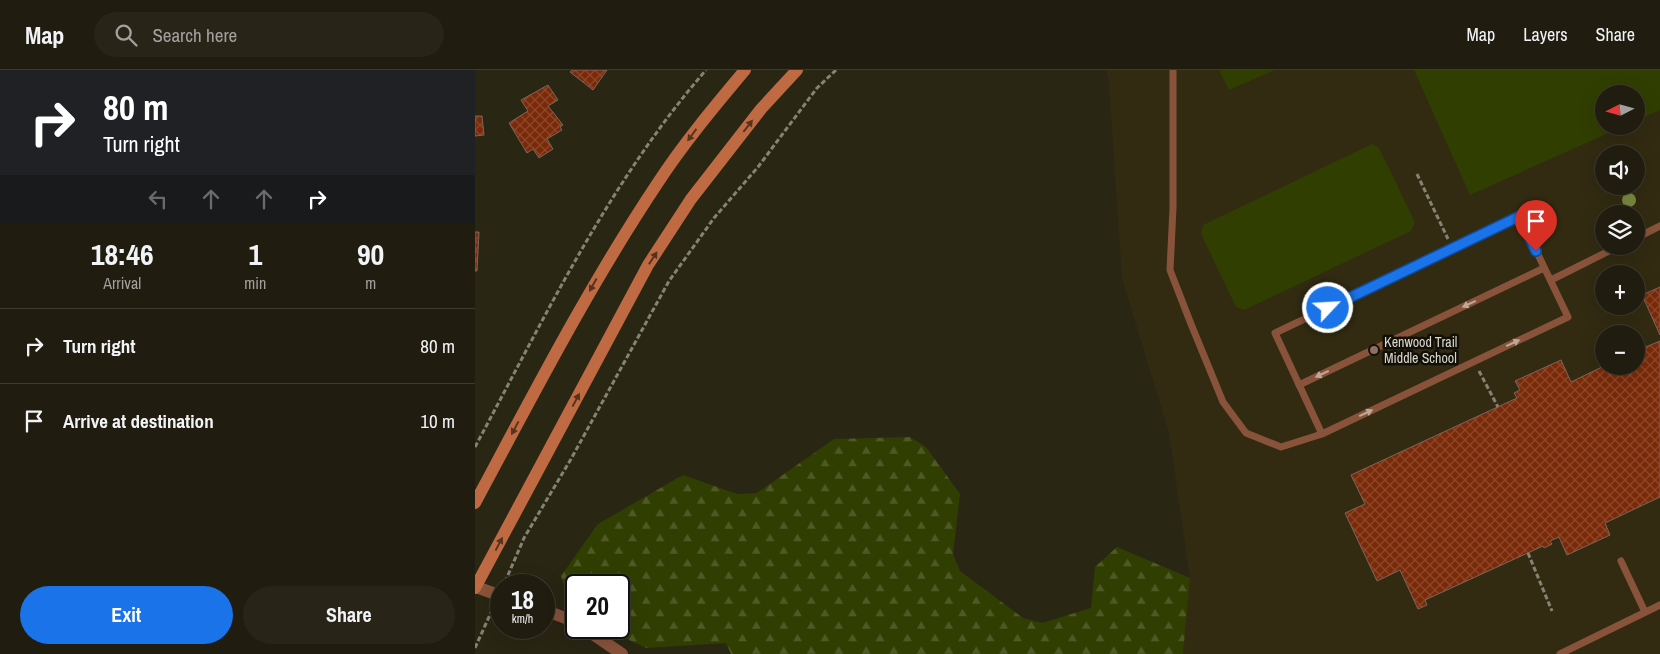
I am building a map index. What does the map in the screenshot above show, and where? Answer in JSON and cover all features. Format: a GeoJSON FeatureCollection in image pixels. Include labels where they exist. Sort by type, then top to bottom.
{"type":"FeatureCollection","features":[{"type":"Feature","properties":{"kind":"main road"},"geometry":{"type":"LineString","coordinates":[[475,503],[604,266],[658,182],[697,127],[745,70]]}},
{"type":"Feature","properties":{"kind":"main road"},"geometry":{"type":"LineString","coordinates":[[475,588],[649,265],[697,192],[761,109],[797,70]]}},
{"type":"Feature","properties":{"kind":"street"},"geometry":{"type":"LineString","coordinates":[[475,588],[490,590]]}},
{"type":"Feature","properties":{"kind":"street"},"geometry":{"type":"LineString","coordinates":[[600,639],[622,654]]}},
{"type":"Feature","properties":{"kind":"lane"},"geometry":{"type":"LineString","coordinates":[[1173,70],[1173,208],[1170,270],[1223,402],[1246,433],[1281,447],[1322,434],[1568,318],[1520,216],[1275,333],[1322,434]]}},
{"type":"Feature","properties":{"kind":"lane"},"geometry":{"type":"LineString","coordinates":[[1645,234],[1660,226]]}},
{"type":"Feature","properties":{"kind":"lane"},"geometry":{"type":"LineString","coordinates":[[1551,280],[1601,255]]}},
{"type":"Feature","properties":{"kind":"lane"},"geometry":{"type":"LineString","coordinates":[[1299,385],[1544,268]]}},
{"type":"Feature","properties":{"kind":"lane"},"geometry":{"type":"LineString","coordinates":[[1621,561],[1645,612]]}},
{"type":"Feature","properties":{"kind":"lane"},"geometry":{"type":"LineString","coordinates":[[1560,654],[1660,605]]}},
{"type":"Feature","properties":{"kind":"path"},"geometry":{"type":"LineString","coordinates":[[475,447],[555,296],[604,210],[632,166],[706,70]]}},
{"type":"Feature","properties":{"kind":"path"},"geometry":{"type":"LineString","coordinates":[[509,574],[524,538],[571,459],[669,281],[714,218],[758,167],[817,88],[836,70]]}},
{"type":"Feature","properties":{"kind":"path"},"geometry":{"type":"LineString","coordinates":[[1417,174],[1452,249]]}},
{"type":"Feature","properties":{"kind":"path"},"geometry":{"type":"LineString","coordinates":[[1474,362],[1498,407]]}},
{"type":"Feature","properties":{"kind":"path"},"geometry":{"type":"LineString","coordinates":[[1528,553],[1552,611]]}},
{"type":"Feature","properties":{"kind":"path"},"geometry":{"type":"LineString","coordinates":[[475,648],[490,616]]}},
{"type":"Feature","properties":{"kind":"shaded area","name":"Kenwood Trail Middle School"},"geometry":{"type":"Polygon","coordinates":[[[1106,70],[1660,70],[1660,654],[1183,654],[1190,578],[1169,433],[1122,278],[1109,84],[1106,70]]]}},
{"type":"Feature","properties":{"kind":"green space"},"geometry":{"type":"Polygon","coordinates":[[[1219,70],[1275,70],[1229,90],[1219,70]]]}},
{"type":"Feature","properties":{"kind":"green space"},"geometry":{"type":"Polygon","coordinates":[[[1414,70],[1660,70],[1660,110],[1645,117],[1645,85],[1595,85],[1595,135],[1604,135],[1470,195],[1414,70]]]}},
{"type":"Feature","properties":{"kind":"green space"},"geometry":{"type":"Polygon","coordinates":[[[1372,144],[1379,148],[1415,222],[1411,231],[1244,310],[1236,307],[1201,234],[1203,225],[1372,144]]]}},
{"type":"Feature","properties":{"kind":"green space"},"geometry":{"type":"Polygon","coordinates":[[[910,437],[926,447],[960,494],[953,554],[960,571],[1023,618],[1042,623],[1091,608],[1095,567],[1117,547],[1190,578],[1183,654],[731,654],[726,643],[646,648],[627,639],[630,639],[630,574],[565,574],[565,588],[561,576],[598,524],[683,475],[737,494],[757,493],[834,439],[910,437]]]}},
{"type":"Feature","properties":{"kind":"building"},"geometry":{"type":"Polygon","coordinates":[[[572,70],[607,70],[593,90],[570,72],[572,70]]]}},
{"type":"Feature","properties":{"kind":"building"},"geometry":{"type":"Polygon","coordinates":[[[548,85],[558,100],[548,106],[563,125],[560,127],[562,130],[547,139],[553,149],[539,158],[533,149],[527,153],[509,123],[528,111],[521,100],[548,85]]]}},
{"type":"Feature","properties":{"kind":"building"},"geometry":{"type":"Polygon","coordinates":[[[475,116],[482,116],[484,135],[475,136],[475,116]]]}},
{"type":"Feature","properties":{"kind":"building"},"geometry":{"type":"Polygon","coordinates":[[[475,232],[479,232],[477,271],[475,271],[475,232]]]}},
{"type":"Feature","properties":{"kind":"building"},"geometry":{"type":"Polygon","coordinates":[[[1660,287],[1660,335],[1645,302],[1645,294],[1660,287]]]}},
{"type":"Feature","properties":{"kind":"building"},"geometry":{"type":"Polygon","coordinates":[[[1660,341],[1660,497],[1605,523],[1610,535],[1567,555],[1559,537],[1550,541],[1552,544],[1544,548],[1543,546],[1425,600],[1427,605],[1418,609],[1400,570],[1377,581],[1345,513],[1365,504],[1351,475],[1517,398],[1514,393],[1520,390],[1515,381],[1561,360],[1571,382],[1595,370],[1595,375],[1645,375],[1645,347],[1660,341]]]}},
{"type":"Feature","properties":{"kind":"place","name":"Kenwood Trail Middle School"},"geometry":{"type":"Point","coordinates":[1374,350]}},
{"type":"Feature","properties":{"kind":"route"},"geometry":{"type":"LineString","coordinates":[[1328,308],[1520,216],[1536,251]]}}]}
